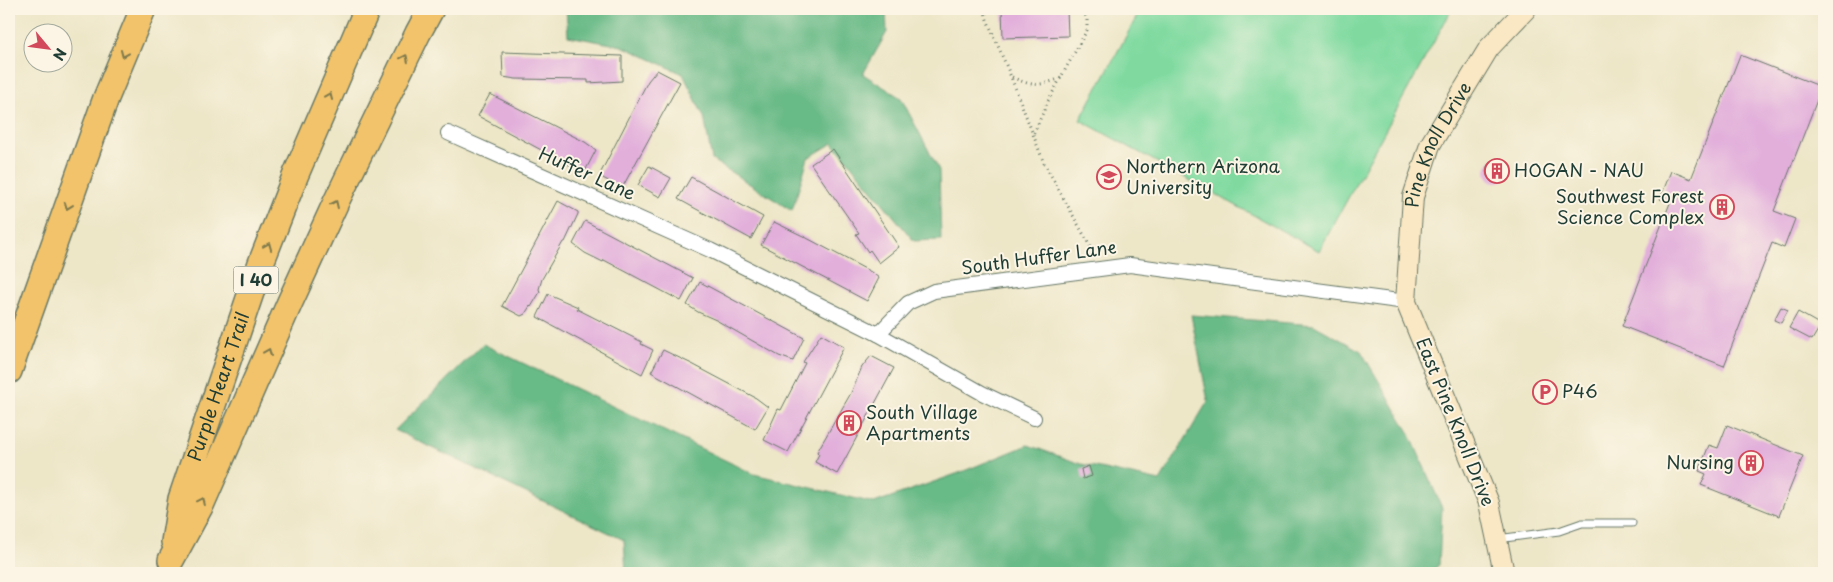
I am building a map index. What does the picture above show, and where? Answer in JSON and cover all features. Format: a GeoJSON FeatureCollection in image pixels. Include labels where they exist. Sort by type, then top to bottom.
{"type":"FeatureCollection","features":[{"type":"Feature","properties":{"kind":"highway"},"geometry":{"type":"LineString","coordinates":[[9,371],[106,98],[143,9]]}},
{"type":"Feature","properties":{"kind":"highway","name":"Purple Heart Trail"},"geometry":{"type":"LineString","coordinates":[[169,566],[181,499],[258,272],[296,174],[367,9]]}},
{"type":"Feature","properties":{"kind":"highway"},"geometry":{"type":"LineString","coordinates":[[169,566],[202,503],[336,202],[418,32],[431,9]]}},
{"type":"Feature","properties":{"kind":"street","name":"Pine Knoll Drive"},"geometry":{"type":"LineString","coordinates":[[1406,302],[1413,197],[1430,145],[1490,48],[1526,9]]}},
{"type":"Feature","properties":{"kind":"street","name":"Huffer Lane"},"geometry":{"type":"LineString","coordinates":[[448,132],[710,250],[878,334]]}},
{"type":"Feature","properties":{"kind":"street","name":"South Huffer Lane"},"geometry":{"type":"LineString","coordinates":[[878,334],[908,303],[934,291],[1130,265],[1406,302]]}},
{"type":"Feature","properties":{"kind":"street","name":"East Pine Knoll Drive"},"geometry":{"type":"LineString","coordinates":[[1406,302],[1489,503],[1504,573]]}},
{"type":"Feature","properties":{"kind":"street"},"geometry":{"type":"LineString","coordinates":[[878,334],[982,393],[1034,418]]}},
{"type":"Feature","properties":{"kind":"lane"},"geometry":{"type":"LineString","coordinates":[[1497,539],[1559,531],[1582,524],[1632,523]]}},
{"type":"Feature","properties":{"kind":"path"},"geometry":{"type":"LineString","coordinates":[[986,9],[986,17],[1044,163],[1103,269]]}},
{"type":"Feature","properties":{"kind":"path"},"geometry":{"type":"LineString","coordinates":[[1034,134],[1048,101],[1087,30],[1087,18],[1081,9]]}},
{"type":"Feature","properties":{"kind":"path"},"geometry":{"type":"LineString","coordinates":[[1011,77],[1039,86],[1062,78]]}},
{"type":"Feature","properties":{"kind":"green space"},"geometry":{"type":"Polygon","coordinates":[[[566,9],[886,9],[887,32],[863,74],[901,98],[939,170],[941,240],[914,241],[833,143],[808,158],[792,211],[712,160],[704,117],[683,74],[622,46],[568,36],[566,9]]]}},
{"type":"Feature","properties":{"kind":"green space"},"geometry":{"type":"Polygon","coordinates":[[[1141,9],[1452,9],[1319,251],[1080,120],[1141,9]]]}},
{"type":"Feature","properties":{"kind":"green space"},"geometry":{"type":"Polygon","coordinates":[[[1191,315],[1314,325],[1361,351],[1409,432],[1442,508],[1439,565],[1429,573],[626,573],[624,540],[395,430],[483,344],[754,474],[874,503],[959,473],[1028,445],[1081,464],[1160,481],[1208,401],[1191,315]]]}},
{"type":"Feature","properties":{"kind":"building"},"geometry":{"type":"Polygon","coordinates":[[[1002,9],[1067,9],[1068,36],[1003,38],[1002,9]]]}},
{"type":"Feature","properties":{"kind":"building"},"geometry":{"type":"Polygon","coordinates":[[[502,52],[622,56],[622,81],[588,83],[588,80],[516,79],[503,77],[502,52]]]}},
{"type":"Feature","properties":{"kind":"building","name":"Southwest Forest Science Complex"},"geometry":{"type":"Polygon","coordinates":[[[1740,55],[1822,87],[1774,211],[1795,219],[1784,248],[1772,243],[1724,366],[1622,326],[1670,203],[1660,199],[1671,171],[1691,179],[1740,55]]]}},
{"type":"Feature","properties":{"kind":"building"},"geometry":{"type":"Polygon","coordinates":[[[657,70],[680,82],[622,188],[599,176],[648,81],[657,70]]]}},
{"type":"Feature","properties":{"kind":"building"},"geometry":{"type":"Polygon","coordinates":[[[490,94],[585,142],[596,150],[584,173],[478,116],[490,94]]]}},
{"type":"Feature","properties":{"kind":"building"},"geometry":{"type":"Polygon","coordinates":[[[833,149],[899,247],[879,263],[870,250],[868,252],[856,234],[859,233],[811,164],[833,149]]]}},
{"type":"Feature","properties":{"kind":"building","name":"HOGAN - NAU"},"geometry":{"type":"Polygon","coordinates":[[[1497,160],[1505,163],[1508,171],[1505,179],[1497,182],[1489,179],[1486,171],[1489,163],[1497,160]]]}},
{"type":"Feature","properties":{"kind":"building"},"geometry":{"type":"Polygon","coordinates":[[[649,166],[671,178],[660,197],[638,185],[649,166]]]}},
{"type":"Feature","properties":{"kind":"building"},"geometry":{"type":"Polygon","coordinates":[[[691,177],[763,217],[751,239],[678,199],[691,177]]]}},
{"type":"Feature","properties":{"kind":"building"},"geometry":{"type":"Polygon","coordinates":[[[558,201],[578,212],[578,214],[565,242],[563,242],[542,279],[540,292],[531,307],[521,316],[502,306],[558,201]]]}},
{"type":"Feature","properties":{"kind":"building"},"geometry":{"type":"Polygon","coordinates":[[[585,221],[693,278],[681,301],[604,260],[603,262],[585,253],[573,244],[585,221]]]}},
{"type":"Feature","properties":{"kind":"building"},"geometry":{"type":"Polygon","coordinates":[[[774,222],[871,272],[879,278],[867,301],[761,245],[774,222]]]}},
{"type":"Feature","properties":{"kind":"building"},"geometry":{"type":"Polygon","coordinates":[[[700,282],[804,338],[793,361],[779,356],[687,305],[700,282]]]}},
{"type":"Feature","properties":{"kind":"building"},"geometry":{"type":"Polygon","coordinates":[[[548,294],[578,307],[577,309],[642,342],[641,344],[653,350],[642,374],[537,317],[548,294]]]}},
{"type":"Feature","properties":{"kind":"building"},"geometry":{"type":"Polygon","coordinates":[[[1781,307],[1788,310],[1781,323],[1774,320],[1781,307]]]}},
{"type":"Feature","properties":{"kind":"building"},"geometry":{"type":"Polygon","coordinates":[[[1798,312],[1821,325],[1812,340],[1789,328],[1798,312]]]}},
{"type":"Feature","properties":{"kind":"building","name":"South Village Apartments"},"geometry":{"type":"Polygon","coordinates":[[[821,334],[844,347],[788,452],[764,440],[778,409],[781,410],[805,363],[803,362],[821,334]]]}},
{"type":"Feature","properties":{"kind":"building"},"geometry":{"type":"Polygon","coordinates":[[[663,350],[756,398],[768,407],[755,429],[651,372],[663,350]]]}},
{"type":"Feature","properties":{"kind":"building","name":"South Village Apartments"},"geometry":{"type":"Polygon","coordinates":[[[871,356],[894,368],[837,474],[815,462],[819,454],[817,452],[851,393],[862,367],[871,356]]]}},
{"type":"Feature","properties":{"kind":"building","name":"Nursing"},"geometry":{"type":"Polygon","coordinates":[[[1727,425],[1803,456],[1779,516],[1701,485],[1706,474],[1699,471],[1709,445],[1718,448],[1727,425]]]}},
{"type":"Feature","properties":{"kind":"building"},"geometry":{"type":"Polygon","coordinates":[[[1089,466],[1092,476],[1083,479],[1081,469],[1089,466]]]}},
{"type":"Feature","properties":{"kind":"place","name":"HOGAN - NAU"},"geometry":{"type":"Point","coordinates":[1497,171]}},
{"type":"Feature","properties":{"kind":"place","name":"Northern Arizona University"},"geometry":{"type":"Point","coordinates":[1109,177]}},
{"type":"Feature","properties":{"kind":"place","name":"Southwest Forest Science Complex"},"geometry":{"type":"Point","coordinates":[1722,207]}},
{"type":"Feature","properties":{"kind":"place","name":"P46"},"geometry":{"type":"Point","coordinates":[1545,392]}},
{"type":"Feature","properties":{"kind":"place","name":"South Village Apartments"},"geometry":{"type":"Point","coordinates":[849,423]}},
{"type":"Feature","properties":{"kind":"place","name":"Nursing"},"geometry":{"type":"Point","coordinates":[1751,463]}}]}
